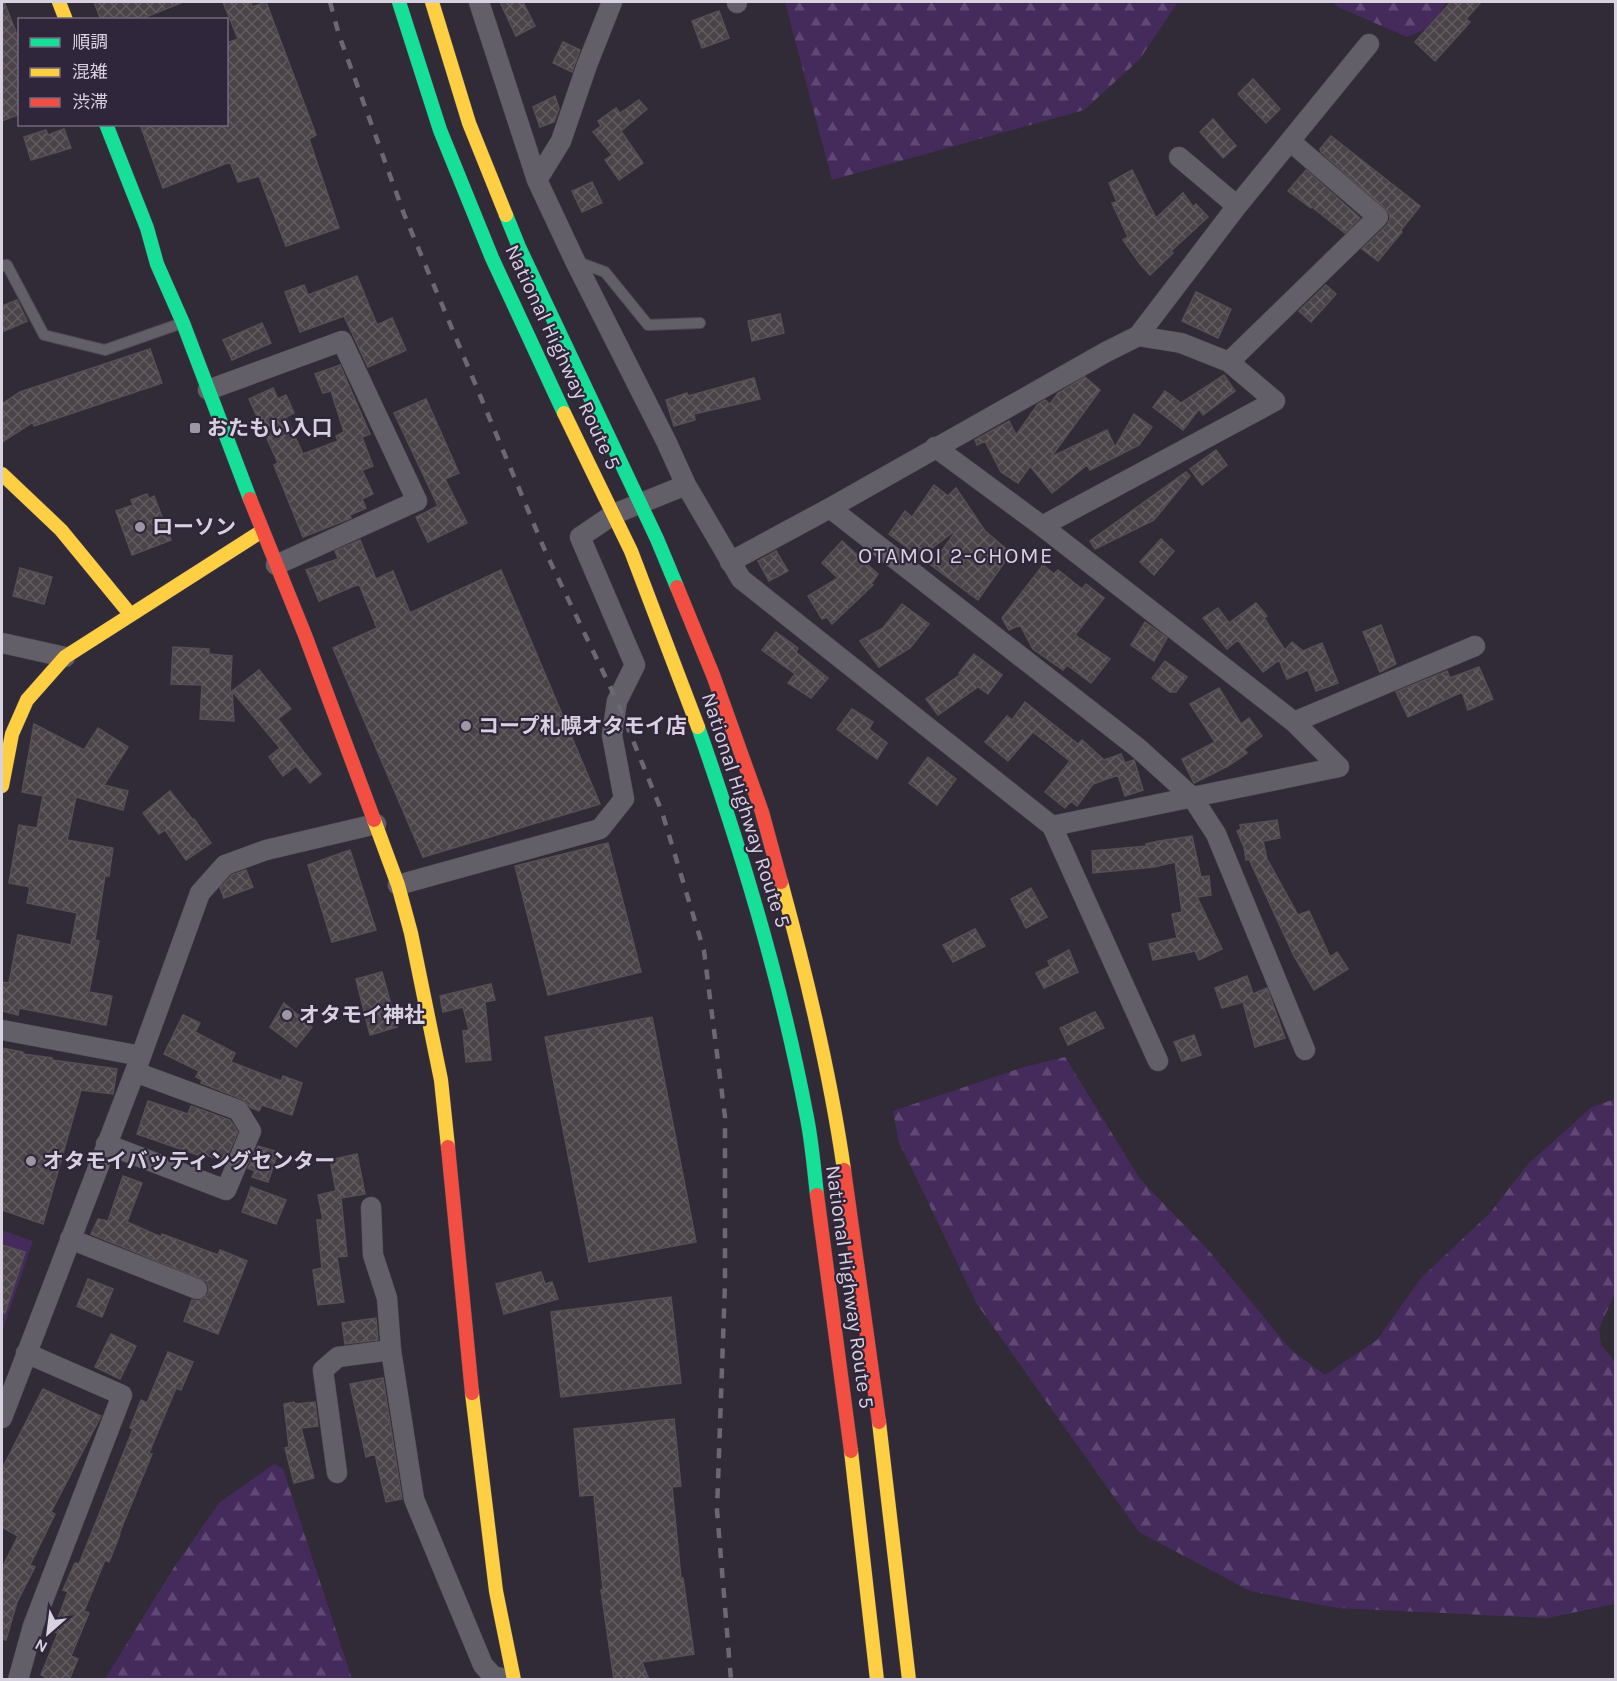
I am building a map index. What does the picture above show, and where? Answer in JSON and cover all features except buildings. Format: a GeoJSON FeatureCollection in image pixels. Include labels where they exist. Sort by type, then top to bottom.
{"type":"FeatureCollection","features":[{"type":"Feature","properties":{"kind":"main road"},"geometry":{"type":"LineString","coordinates":[[59,2],[65,18]]}},
{"type":"Feature","properties":{"kind":"main road","name":"National Highway Route 5"},"geometry":{"type":"LineString","coordinates":[[399,2],[440,130],[492,258],[563,412],[631,551],[684,686],[731,820],[774,970],[807,1119],[853,1465],[877,1680]]}},
{"type":"Feature","properties":{"kind":"main road","name":"National Highway Route 5"},"geometry":{"type":"LineString","coordinates":[[432,2],[469,123],[519,247],[657,539],[713,675],[762,812],[803,964],[836,1113],[885,1464],[909,1680]]}},
{"type":"Feature","properties":{"kind":"main road"},"geometry":{"type":"LineString","coordinates":[[107,126],[147,228],[157,264],[183,323],[262,531],[305,635],[398,885],[411,933],[441,1080],[475,1428],[496,1591],[512,1680]]}},
{"type":"Feature","properties":{"kind":"main road"},"geometry":{"type":"LineString","coordinates":[[2,474],[61,530],[130,614]]}},
{"type":"Feature","properties":{"kind":"main road"},"geometry":{"type":"LineString","coordinates":[[2,786],[12,735],[27,700],[65,657],[262,531]]}},
{"type":"Feature","properties":{"kind":"street"},"geometry":{"type":"LineString","coordinates":[[479,2],[537,180],[686,485],[730,562],[741,579],[1052,826],[1158,1061]]}},
{"type":"Feature","properties":{"kind":"street"},"geometry":{"type":"LineString","coordinates":[[537,180],[561,141],[612,2]]}},
{"type":"Feature","properties":{"kind":"street"},"geometry":{"type":"LineString","coordinates":[[730,562],[1138,336],[1237,206],[1369,44]]}},
{"type":"Feature","properties":{"kind":"street"},"geometry":{"type":"LineString","coordinates":[[1229,362],[1378,217],[1290,141]]}},
{"type":"Feature","properties":{"kind":"street"},"geometry":{"type":"LineString","coordinates":[[1179,157],[1237,206]]}},
{"type":"Feature","properties":{"kind":"street"},"geometry":{"type":"LineString","coordinates":[[1042,526],[1275,401],[1229,362],[1181,343],[1138,336]]}},
{"type":"Feature","properties":{"kind":"street"},"geometry":{"type":"LineString","coordinates":[[208,390],[342,340],[417,501],[276,565]]}},
{"type":"Feature","properties":{"kind":"street"},"geometry":{"type":"LineString","coordinates":[[935,447],[1042,526],[1294,722],[1339,767],[1052,826]]}},
{"type":"Feature","properties":{"kind":"street"},"geometry":{"type":"LineString","coordinates":[[398,885],[600,830],[624,799],[612,735],[617,701],[635,665],[580,537],[614,514],[686,485]]}},
{"type":"Feature","properties":{"kind":"street"},"geometry":{"type":"LineString","coordinates":[[830,508],[1138,748],[1192,797],[1216,834],[1305,1050]]}},
{"type":"Feature","properties":{"kind":"street"},"geometry":{"type":"LineString","coordinates":[[2,643],[65,657]]}},
{"type":"Feature","properties":{"kind":"street"},"geometry":{"type":"LineString","coordinates":[[1294,722],[1475,646]]}},
{"type":"Feature","properties":{"kind":"street"},"geometry":{"type":"LineString","coordinates":[[2,1418],[138,1064],[200,893],[225,865],[266,850],[376,825]]}},
{"type":"Feature","properties":{"kind":"street"},"geometry":{"type":"LineString","coordinates":[[2,1030],[138,1064],[238,1110],[251,1131],[226,1190],[106,1144]]}},
{"type":"Feature","properties":{"kind":"street"},"geometry":{"type":"LineString","coordinates":[[371,1207],[374,1255],[387,1298],[391,1350],[414,1499],[483,1665],[493,1676],[512,1680]]}},
{"type":"Feature","properties":{"kind":"street"},"geometry":{"type":"LineString","coordinates":[[70,1239],[197,1289]]}},
{"type":"Feature","properties":{"kind":"street"},"geometry":{"type":"LineString","coordinates":[[338,1473],[323,1370],[338,1357],[391,1350]]}},
{"type":"Feature","properties":{"kind":"street"},"geometry":{"type":"LineString","coordinates":[[18,1680],[33,1626],[122,1395],[26,1353]]}},
{"type":"Feature","properties":{"kind":"lane"},"geometry":{"type":"LineString","coordinates":[[575,261],[605,272],[648,325],[700,322]]}},
{"type":"Feature","properties":{"kind":"lane"},"geometry":{"type":"LineString","coordinates":[[2,266],[7,265],[44,335],[105,350],[183,323]]}},
{"type":"Feature","properties":{"kind":"green space"},"geometry":{"type":"Polygon","coordinates":[[[785,2],[1178,2],[1139,60],[1084,110],[832,180],[785,2]]]}},
{"type":"Feature","properties":{"kind":"green space"},"geometry":{"type":"Polygon","coordinates":[[[1333,2],[1447,2],[1430,27],[1407,37],[1338,7],[1333,2]]]}},
{"type":"Feature","properties":{"kind":"green space"},"geometry":{"type":"Polygon","coordinates":[[[1065,1057],[1140,1179],[1209,1251],[1292,1351],[1325,1375],[1377,1340],[1421,1278],[1490,1213],[1528,1164],[1592,1107],[1615,1099],[1615,1293],[1599,1328],[1601,1345],[1615,1362],[1615,1604],[1547,1618],[1337,1608],[1250,1591],[1139,1532],[977,1304],[899,1142],[893,1111],[1024,1067],[1065,1057]]]}},
{"type":"Feature","properties":{"kind":"green space"},"geometry":{"type":"Polygon","coordinates":[[[2,1230],[33,1241],[2,1332],[2,1230]]]}},
{"type":"Feature","properties":{"kind":"green space"},"geometry":{"type":"Polygon","coordinates":[[[274,1464],[283,1469],[352,1679],[105,1679],[173,1569],[219,1503],[274,1464]]]}},
{"type":"Feature","properties":{"kind":"railway"},"geometry":{"type":"LineString","coordinates":[[330,2],[339,35],[404,214],[546,553],[617,701],[662,812],[704,951],[725,1117],[725,1283],[717,1510],[731,1680]]}},
{"type":"Feature","properties":{"kind":"traffic: fast"},"geometry":{"type":"LineString","coordinates":[[399,2],[440,130],[492,258],[564,413]]}},
{"type":"Feature","properties":{"kind":"traffic: fast"},"geometry":{"type":"LineString","coordinates":[[107,126],[147,228],[157,264],[183,323],[250,499]]}},
{"type":"Feature","properties":{"kind":"traffic: fast"},"geometry":{"type":"LineString","coordinates":[[506,215],[657,539],[677,587]]}},
{"type":"Feature","properties":{"kind":"traffic: fast"},"geometry":{"type":"LineString","coordinates":[[698,727],[746,872],[786,1019],[812,1146],[817,1195]]}},
{"type":"Feature","properties":{"kind":"traffic: slow"},"geometry":{"type":"LineString","coordinates":[[59,2],[65,18]]}},
{"type":"Feature","properties":{"kind":"traffic: slow"},"geometry":{"type":"LineString","coordinates":[[432,2],[469,123],[506,215]]}},
{"type":"Feature","properties":{"kind":"traffic: slow"},"geometry":{"type":"LineString","coordinates":[[564,413],[631,551],[698,727]]}},
{"type":"Feature","properties":{"kind":"traffic: slow"},"geometry":{"type":"LineString","coordinates":[[2,474],[61,530],[130,614]]}},
{"type":"Feature","properties":{"kind":"traffic: slow"},"geometry":{"type":"LineString","coordinates":[[2,786],[12,734],[27,700],[65,657],[262,531]]}},
{"type":"Feature","properties":{"kind":"traffic: slow"},"geometry":{"type":"LineString","coordinates":[[374,820],[398,885],[411,933],[441,1080],[448,1147]]}},
{"type":"Feature","properties":{"kind":"traffic: slow"},"geometry":{"type":"LineString","coordinates":[[781,882],[817,1025],[844,1170]]}},
{"type":"Feature","properties":{"kind":"traffic: slow"},"geometry":{"type":"LineString","coordinates":[[472,1393],[496,1591],[514,1680]]}},
{"type":"Feature","properties":{"kind":"traffic: slow"},"geometry":{"type":"LineString","coordinates":[[879,1422],[909,1680]]}},
{"type":"Feature","properties":{"kind":"traffic: slow"},"geometry":{"type":"LineString","coordinates":[[851,1451],[877,1680]]}},
{"type":"Feature","properties":{"kind":"traffic: jam"},"geometry":{"type":"LineString","coordinates":[[250,499],[305,635],[374,820]]}},
{"type":"Feature","properties":{"kind":"traffic: jam"},"geometry":{"type":"LineString","coordinates":[[677,587],[713,675],[762,812],[781,882]]}},
{"type":"Feature","properties":{"kind":"traffic: jam"},"geometry":{"type":"LineString","coordinates":[[448,1147],[472,1393]]}},
{"type":"Feature","properties":{"kind":"traffic: jam"},"geometry":{"type":"LineString","coordinates":[[844,1170],[879,1422]]}},
{"type":"Feature","properties":{"kind":"traffic: jam"},"geometry":{"type":"LineString","coordinates":[[817,1195],[851,1451]]}},
{"type":"Feature","properties":{"kind":"place","name":"おたもい入口"},"geometry":{"type":"Point","coordinates":[195,428]}},
{"type":"Feature","properties":{"kind":"place","name":"ローソン"},"geometry":{"type":"Point","coordinates":[140,527]}},
{"type":"Feature","properties":{"kind":"place","name":"コープ札幌オタモイ店"},"geometry":{"type":"Point","coordinates":[466,726]}},
{"type":"Feature","properties":{"kind":"place","name":"オタモイ神社"},"geometry":{"type":"Point","coordinates":[287,1015]}},
{"type":"Feature","properties":{"kind":"place","name":"オタモイバッティングセンター"},"geometry":{"type":"Point","coordinates":[31,1161]}},
{"type":"Feature","properties":{"kind":"district","name":"OTAMOI 2-CHOME"},"geometry":{"type":"Point","coordinates":[956,555]}}]}
